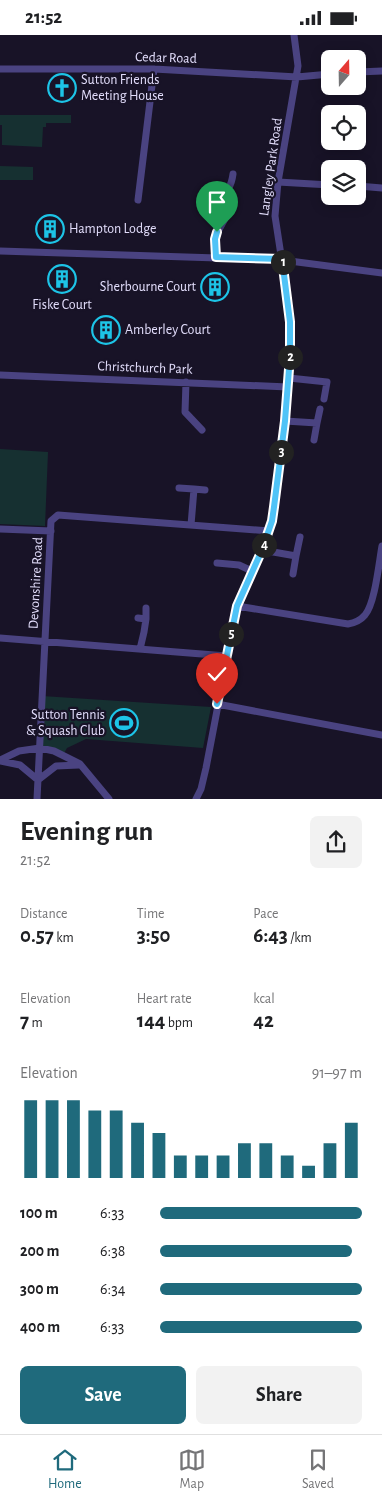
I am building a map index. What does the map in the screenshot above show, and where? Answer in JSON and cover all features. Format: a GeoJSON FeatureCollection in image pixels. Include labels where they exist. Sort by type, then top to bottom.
{"type":"FeatureCollection","features":[{"type":"Feature","properties":{"kind":"street","name":"Langley Park Road"},"geometry":{"type":"LineString","coordinates":[[196,799],[201,789],[206,768],[237,606],[262,550],[269,531],[274,507],[285,421],[291,343],[290,322],[275,216],[278,182],[297,77],[298,66],[294,35]]}},
{"type":"Feature","properties":{"kind":"street","name":"Cedar Road"},"geometry":{"type":"LineString","coordinates":[[0,69],[154,69],[297,77],[321,75]]}},
{"type":"Feature","properties":{"kind":"street"},"geometry":{"type":"LineString","coordinates":[[138,200],[154,69]]}},
{"type":"Feature","properties":{"kind":"street"},"geometry":{"type":"LineString","coordinates":[[366,72],[382,71]]}},
{"type":"Feature","properties":{"kind":"street"},"geometry":{"type":"LineString","coordinates":[[216,257],[216,235],[228,215],[228,209],[216,200],[229,189],[233,174]]}},
{"type":"Feature","properties":{"kind":"street"},"geometry":{"type":"LineString","coordinates":[[278,182],[321,184]]}},
{"type":"Feature","properties":{"kind":"street"},"geometry":{"type":"LineString","coordinates":[[366,187],[382,188]]}},
{"type":"Feature","properties":{"kind":"street"},"geometry":{"type":"LineString","coordinates":[[0,251],[282,259],[382,273]]}},
{"type":"Feature","properties":{"kind":"street","name":"Christchurch Park"},"geometry":{"type":"LineString","coordinates":[[0,375],[288,387]]}},
{"type":"Feature","properties":{"kind":"street"},"geometry":{"type":"LineString","coordinates":[[289,378],[327,378],[324,399]]}},
{"type":"Feature","properties":{"kind":"street"},"geometry":{"type":"LineString","coordinates":[[186,382],[185,412],[202,430]]}},
{"type":"Feature","properties":{"kind":"street"},"geometry":{"type":"LineString","coordinates":[[314,440],[320,409]]}},
{"type":"Feature","properties":{"kind":"street"},"geometry":{"type":"LineString","coordinates":[[285,421],[317,423]]}},
{"type":"Feature","properties":{"kind":"street"},"geometry":{"type":"LineString","coordinates":[[179,488],[205,490]]}},
{"type":"Feature","properties":{"kind":"street"},"geometry":{"type":"LineString","coordinates":[[191,525],[194,489]]}},
{"type":"Feature","properties":{"kind":"street","name":"Devonshire Road"},"geometry":{"type":"LineString","coordinates":[[37,799],[51,521],[58,515],[269,531]]}},
{"type":"Feature","properties":{"kind":"street"},"geometry":{"type":"LineString","coordinates":[[0,529],[51,531]]}},
{"type":"Feature","properties":{"kind":"street"},"geometry":{"type":"LineString","coordinates":[[293,574],[300,537]]}},
{"type":"Feature","properties":{"kind":"street"},"geometry":{"type":"LineString","coordinates":[[237,606],[348,624],[353,623],[360,620],[371,605],[382,546]]}},
{"type":"Feature","properties":{"kind":"street"},"geometry":{"type":"LineString","coordinates":[[262,550],[296,556]]}},
{"type":"Feature","properties":{"kind":"street"},"geometry":{"type":"LineString","coordinates":[[217,563],[238,565],[252,571]]}},
{"type":"Feature","properties":{"kind":"street"},"geometry":{"type":"LineString","coordinates":[[140,649],[144,632],[142,618],[146,608]]}},
{"type":"Feature","properties":{"kind":"street"},"geometry":{"type":"LineString","coordinates":[[0,638],[227,656]]}},
{"type":"Feature","properties":{"kind":"street"},"geometry":{"type":"LineString","coordinates":[[217,704],[382,735]]}},
{"type":"Feature","properties":{"kind":"street"},"geometry":{"type":"LineString","coordinates":[[0,760],[19,751],[40,748],[64,755],[80,765],[109,799]]}},
{"type":"Feature","properties":{"kind":"street"},"geometry":{"type":"LineString","coordinates":[[0,760],[20,765],[38,780],[56,766],[80,765]]}},
{"type":"Feature","properties":{"kind":"green space"},"geometry":{"type":"Polygon","coordinates":[[[0,115],[71,115],[71,123],[46,123],[46,127],[43,127],[42,147],[2,145],[0,115]]]}},
{"type":"Feature","properties":{"kind":"green space"},"geometry":{"type":"Polygon","coordinates":[[[0,166],[33,167],[33,180],[0,180],[0,166]]]}},
{"type":"Feature","properties":{"kind":"green space"},"geometry":{"type":"Polygon","coordinates":[[[0,449],[48,452],[45,526],[0,524],[0,449]]]}},
{"type":"Feature","properties":{"kind":"green space","name":"Sutton Tennis & Squash Club"},"geometry":{"type":"Polygon","coordinates":[[[42,696],[211,707],[203,748],[86,739],[67,748],[63,755],[40,748],[42,696]]]}},
{"type":"Feature","properties":{"kind":"place","name":"Sutton Friends Meeting House"},"geometry":{"type":"Point","coordinates":[62,88]}},
{"type":"Feature","properties":{"kind":"place","name":"Hampton Lodge"},"geometry":{"type":"Point","coordinates":[50,229]}},
{"type":"Feature","properties":{"kind":"place","name":"Fiske Court"},"geometry":{"type":"Point","coordinates":[62,279]}},
{"type":"Feature","properties":{"kind":"place","name":"Sherbourne Court"},"geometry":{"type":"Point","coordinates":[215,287]}},
{"type":"Feature","properties":{"kind":"place","name":"Amberley Court"},"geometry":{"type":"Point","coordinates":[106,330]}},
{"type":"Feature","properties":{"kind":"place","name":"Sutton Tennis & Squash Club"},"geometry":{"type":"Point","coordinates":[124,723]}},
{"type":"Feature","properties":{"kind":"route"},"geometry":{"type":"LineString","coordinates":[[217,232],[215,239],[216,257],[282,259],[291,343],[285,421],[272,521],[262,550],[237,606],[217,704]]}}]}
